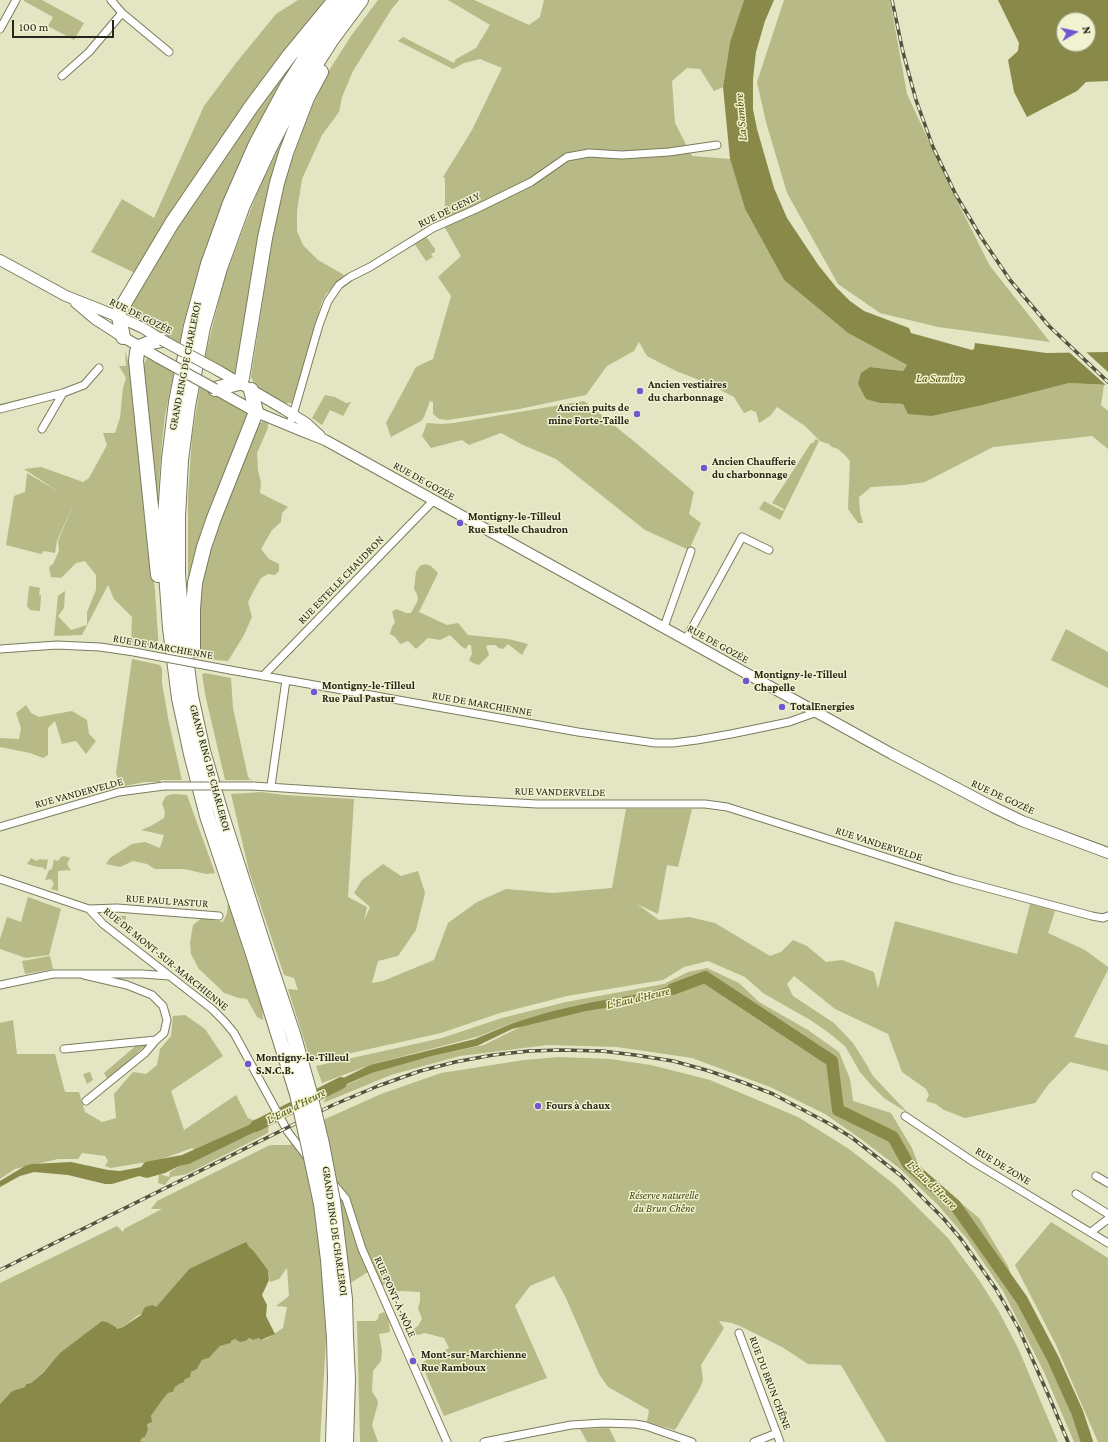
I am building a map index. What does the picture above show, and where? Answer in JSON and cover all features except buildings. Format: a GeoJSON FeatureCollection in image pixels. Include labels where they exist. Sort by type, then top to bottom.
{"type":"FeatureCollection","features":[{"type":"Feature","properties":{"kind":"highway"},"geometry":{"type":"LineString","coordinates":[[122,337],[118,317],[119,312],[150,260],[214,160],[251,107],[284,62],[335,0]]}},
{"type":"Feature","properties":{"kind":"highway"},"geometry":{"type":"LineString","coordinates":[[191,696],[194,674],[192,640],[196,583],[204,547],[256,412],[242,378],[265,238],[277,183],[286,153],[307,98],[341,39],[355,2]]}},
{"type":"Feature","properties":{"kind":"highway","name":"GRAND RING DE CHARLEROI"},"geometry":{"type":"LineString","coordinates":[[259,952],[208,816],[191,754],[179,698],[170,628],[166,573],[165,524],[169,459],[176,402],[191,326],[206,272],[230,203],[256,144],[286,88],[320,35],[355,2]]}},
{"type":"Feature","properties":{"kind":"highway","name":"GRAND RING DE CHARLEROI"},"geometry":{"type":"LineString","coordinates":[[346,1442],[348,1380],[340,1338],[320,1204],[309,1148],[259,952],[203,751],[191,696],[182,629],[178,573],[178,517],[181,460],[188,406],[203,327],[220,268],[240,212],[269,149],[297,94],[355,2]]}},
{"type":"Feature","properties":{"kind":"highway"},"geometry":{"type":"LineString","coordinates":[[162,340],[139,347],[136,352],[136,361],[161,608],[170,628]]}},
{"type":"Feature","properties":{"kind":"highway"},"geometry":{"type":"LineString","coordinates":[[215,389],[245,387]]}},
{"type":"Feature","properties":{"kind":"highway","name":"GRAND RING DE CHARLEROI"},"geometry":{"type":"LineString","coordinates":[[333,1442],[335,1379],[340,1338]]}},
{"type":"Feature","properties":{"kind":"main road","name":"RUE DE GOZÉE"},"geometry":{"type":"LineString","coordinates":[[0,260],[66,296],[143,328],[306,423],[325,440]]}},
{"type":"Feature","properties":{"kind":"main road","name":"RUE DE GOZÉE"},"geometry":{"type":"LineString","coordinates":[[66,296],[122,337],[256,412],[302,432],[325,440],[892,754],[1022,821],[1108,853]]}},
{"type":"Feature","properties":{"kind":"street"},"geometry":{"type":"LineString","coordinates":[[0,29],[16,0]]}},
{"type":"Feature","properties":{"kind":"street"},"geometry":{"type":"LineString","coordinates":[[111,0],[122,13],[169,52]]}},
{"type":"Feature","properties":{"kind":"street"},"geometry":{"type":"LineString","coordinates":[[62,76],[89,52],[122,13]]}},
{"type":"Feature","properties":{"kind":"street","name":"RUE DE GENLY"},"geometry":{"type":"LineString","coordinates":[[288,425],[293,415],[319,325],[328,302],[339,285],[350,277],[370,267],[433,228],[531,182],[568,157],[589,153],[622,155],[662,153],[717,145]]}},
{"type":"Feature","properties":{"kind":"street"},"geometry":{"type":"LineString","coordinates":[[0,409],[63,393],[84,386],[99,368]]}},
{"type":"Feature","properties":{"kind":"street"},"geometry":{"type":"LineString","coordinates":[[42,429],[63,393]]}},
{"type":"Feature","properties":{"kind":"street","name":"RUE ESTELLE CHAUDRON"},"geometry":{"type":"LineString","coordinates":[[263,676],[434,500]]}},
{"type":"Feature","properties":{"kind":"street"},"geometry":{"type":"LineString","coordinates":[[686,639],[742,537],[769,550]]}},
{"type":"Feature","properties":{"kind":"street"},"geometry":{"type":"LineString","coordinates":[[664,627],[691,551]]}},
{"type":"Feature","properties":{"kind":"street","name":"RUE DE MARCHIENNE"},"geometry":{"type":"LineString","coordinates":[[0,650],[58,645],[100,647],[570,731],[655,743],[689,741],[731,734],[789,722],[817,712]]}},
{"type":"Feature","properties":{"kind":"street"},"geometry":{"type":"LineString","coordinates":[[271,786],[286,680]]}},
{"type":"Feature","properties":{"kind":"street","name":"RUE VANDERVELDE"},"geometry":{"type":"LineString","coordinates":[[0,827],[119,792],[164,786],[271,786],[537,804],[705,804],[727,808],[954,880],[1092,916],[1103,918],[1108,916]]}},
{"type":"Feature","properties":{"kind":"street","name":"RUE DE MONT-SUR-MARCHIENNE"},"geometry":{"type":"LineString","coordinates":[[0,879],[88,909],[103,924],[224,1020],[242,1046],[283,1120],[288,1132],[309,1160],[334,1184]]}},
{"type":"Feature","properties":{"kind":"street","name":"RUE PAUL PASTUR"},"geometry":{"type":"LineString","coordinates":[[88,909],[117,908],[219,916]]}},
{"type":"Feature","properties":{"kind":"street"},"geometry":{"type":"LineString","coordinates":[[0,985],[53,974],[142,974],[169,976]]}},
{"type":"Feature","properties":{"kind":"street"},"geometry":{"type":"LineString","coordinates":[[84,975],[127,985],[152,995],[163,1006],[167,1020],[164,1033],[145,1053],[86,1101]]}},
{"type":"Feature","properties":{"kind":"street"},"geometry":{"type":"LineString","coordinates":[[64,1049],[156,1040]]}},
{"type":"Feature","properties":{"kind":"street","name":"RUE DE ZONE"},"geometry":{"type":"LineString","coordinates":[[905,1116],[975,1163],[1108,1243]]}},
{"type":"Feature","properties":{"kind":"street"},"geometry":{"type":"LineString","coordinates":[[1096,1176],[1108,1183]]}},
{"type":"Feature","properties":{"kind":"street","name":"RUE PONT-À-NÔLE"},"geometry":{"type":"LineString","coordinates":[[334,1184],[346,1199],[362,1249],[447,1442]]}},
{"type":"Feature","properties":{"kind":"street"},"geometry":{"type":"LineString","coordinates":[[1076,1194],[1108,1214]]}},
{"type":"Feature","properties":{"kind":"street"},"geometry":{"type":"LineString","coordinates":[[1091,1232],[1108,1219]]}},
{"type":"Feature","properties":{"kind":"street","name":"RUE DU BRUN CHÊNE"},"geometry":{"type":"LineString","coordinates":[[739,1333],[780,1442]]}},
{"type":"Feature","properties":{"kind":"street"},"geometry":{"type":"LineString","coordinates":[[484,1442],[571,1425],[604,1423],[646,1426],[692,1442]]}},
{"type":"Feature","properties":{"kind":"street"},"geometry":{"type":"LineString","coordinates":[[754,1442],[777,1433]]}},
{"type":"Feature","properties":{"kind":"green space"},"geometry":{"type":"Polygon","coordinates":[[[24,0],[42,0],[84,23],[74,40],[48,26],[53,17],[24,0]]]}},
{"type":"Feature","properties":{"kind":"green space"},"geometry":{"type":"Polygon","coordinates":[[[298,0],[329,0],[135,273],[91,252],[122,199],[154,218],[204,106],[236,63],[276,14],[298,0]]]}},
{"type":"Feature","properties":{"kind":"green space"},"geometry":{"type":"Polygon","coordinates":[[[378,0],[399,0],[391,10],[353,71],[342,97],[339,112],[322,135],[302,179],[297,211],[297,231],[303,245],[318,260],[344,275],[326,294],[322,302],[292,403],[286,403],[260,389],[251,377],[274,226],[281,193],[311,109],[330,69],[351,36],[378,0]]]}},
{"type":"Feature","properties":{"kind":"green space"},"geometry":{"type":"Polygon","coordinates":[[[448,0],[474,0],[529,25],[540,17],[544,0],[744,0],[730,42],[723,87],[714,91],[700,69],[687,68],[672,81],[675,123],[692,156],[730,159],[745,209],[784,280],[848,333],[907,365],[903,371],[870,367],[880,403],[903,404],[932,416],[983,405],[1069,383],[1104,385],[1101,405],[1108,411],[1108,449],[1092,436],[993,447],[925,482],[871,487],[859,497],[860,512],[863,523],[858,523],[848,509],[850,461],[838,449],[820,441],[805,426],[777,407],[770,416],[759,423],[756,412],[751,410],[744,413],[734,397],[707,383],[676,371],[647,356],[639,342],[634,351],[607,366],[586,395],[519,409],[448,420],[439,419],[433,414],[433,402],[430,401],[421,421],[391,437],[386,423],[416,367],[433,359],[451,296],[438,277],[461,256],[445,228],[445,178],[443,177],[472,130],[502,68],[480,59],[464,63],[453,69],[398,41],[403,37],[454,63],[456,59],[476,48],[490,25],[448,0]]]}},
{"type":"Feature","properties":{"kind":"green space"},"geometry":{"type":"Polygon","coordinates":[[[784,0],[890,0],[907,94],[953,193],[990,266],[1050,342],[938,327],[880,313],[838,284],[787,193],[766,122],[757,82],[784,0]]]}},
{"type":"Feature","properties":{"kind":"green space"},"geometry":{"type":"Polygon","coordinates":[[[315,32],[253,136],[232,180],[203,254],[183,325],[180,344],[127,315],[129,308],[151,269],[214,168],[315,32]]]}},
{"type":"Feature","properties":{"kind":"green space"},"geometry":{"type":"Polygon","coordinates":[[[300,106],[238,376],[205,358],[225,277],[260,185],[300,106]]]}},
{"type":"Feature","properties":{"kind":"green space"},"geometry":{"type":"Polygon","coordinates":[[[425,235],[435,249],[435,252],[431,254],[433,257],[426,261],[414,243],[425,235]]]}},
{"type":"Feature","properties":{"kind":"green space"},"geometry":{"type":"Polygon","coordinates":[[[125,350],[134,398],[155,591],[159,651],[131,646],[132,617],[114,599],[108,585],[82,635],[54,636],[58,596],[65,591],[64,608],[58,616],[71,630],[87,625],[87,612],[96,590],[96,575],[85,561],[76,563],[61,578],[51,577],[49,567],[53,564],[59,551],[58,541],[75,501],[57,541],[55,553],[44,551],[41,554],[6,545],[14,496],[25,492],[27,473],[59,492],[24,469],[41,467],[83,482],[89,478],[107,445],[103,433],[115,433],[120,418],[123,388],[126,378],[119,366],[126,366],[125,350]]]}},
{"type":"Feature","properties":{"kind":"green space"},"geometry":{"type":"Polygon","coordinates":[[[147,358],[174,372],[165,415],[162,443],[158,494],[159,524],[142,368],[147,358]]]}},
{"type":"Feature","properties":{"kind":"green space"},"geometry":{"type":"Polygon","coordinates":[[[200,387],[249,414],[188,613],[188,497],[192,437],[200,387]]]}},
{"type":"Feature","properties":{"kind":"green space"},"geometry":{"type":"Polygon","coordinates":[[[325,395],[335,397],[346,403],[351,402],[343,416],[330,410],[322,425],[312,418],[325,395]]]}},
{"type":"Feature","properties":{"kind":"green space"},"geometry":{"type":"Polygon","coordinates":[[[584,401],[694,492],[689,514],[701,523],[689,550],[645,530],[556,459],[523,445],[501,433],[469,445],[462,440],[431,448],[422,436],[427,423],[454,423],[584,401]]]}},
{"type":"Feature","properties":{"kind":"green space"},"geometry":{"type":"Polygon","coordinates":[[[263,421],[268,421],[268,428],[257,453],[258,471],[261,482],[260,493],[288,507],[282,513],[281,522],[272,530],[261,549],[269,559],[279,564],[279,571],[275,575],[268,574],[261,578],[253,592],[248,602],[252,617],[244,635],[228,661],[204,658],[201,659],[201,591],[208,557],[216,532],[258,425],[263,421]]]}},
{"type":"Feature","properties":{"kind":"green space"},"geometry":{"type":"Polygon","coordinates":[[[816,439],[819,441],[780,520],[759,509],[764,501],[783,511],[784,509],[772,503],[811,443],[813,443],[816,439]]]}},
{"type":"Feature","properties":{"kind":"green space"},"geometry":{"type":"Polygon","coordinates":[[[425,564],[431,566],[438,573],[419,612],[447,625],[458,623],[468,635],[508,639],[528,644],[522,655],[508,644],[503,649],[495,645],[489,645],[486,646],[489,655],[479,665],[469,660],[472,654],[471,645],[468,645],[466,649],[450,635],[440,640],[428,638],[416,649],[408,641],[400,644],[395,637],[390,634],[395,622],[392,612],[396,609],[406,613],[411,613],[418,600],[414,589],[416,572],[420,566],[425,564]]]}},
{"type":"Feature","properties":{"kind":"green space"},"geometry":{"type":"Polygon","coordinates":[[[30,586],[40,588],[40,611],[30,610],[27,606],[30,586]]]}},
{"type":"Feature","properties":{"kind":"green space"},"geometry":{"type":"Polygon","coordinates":[[[1066,629],[1108,652],[1108,688],[1051,660],[1066,629]]]}},
{"type":"Feature","properties":{"kind":"green space"},"geometry":{"type":"Polygon","coordinates":[[[132,659],[160,665],[162,669],[162,683],[169,723],[182,780],[161,780],[160,782],[144,782],[120,787],[116,773],[132,659]]]}},
{"type":"Feature","properties":{"kind":"green space"},"geometry":{"type":"Polygon","coordinates":[[[205,673],[231,678],[233,708],[248,777],[251,780],[225,780],[205,694],[202,674],[205,673]]]}},
{"type":"Feature","properties":{"kind":"green space"},"geometry":{"type":"Polygon","coordinates":[[[26,705],[31,713],[39,717],[72,711],[87,720],[89,734],[96,741],[86,754],[76,741],[62,744],[55,721],[48,728],[48,755],[43,758],[30,753],[0,747],[0,738],[19,739],[21,728],[16,713],[26,705]]]}},
{"type":"Feature","properties":{"kind":"green space"},"geometry":{"type":"Polygon","coordinates":[[[262,792],[284,795],[354,799],[348,897],[367,907],[364,921],[370,907],[354,893],[362,880],[383,864],[401,876],[418,871],[425,893],[416,930],[398,956],[378,961],[372,983],[383,981],[434,960],[448,923],[477,902],[506,889],[553,893],[612,888],[626,809],[692,809],[678,867],[667,865],[658,914],[637,904],[659,920],[689,917],[715,923],[770,956],[781,952],[793,940],[807,946],[826,962],[842,960],[874,972],[878,989],[895,921],[1017,954],[1030,904],[1055,911],[1048,933],[1085,950],[1108,967],[1108,970],[1074,1037],[1108,1045],[1108,1071],[1070,1062],[1048,1085],[1035,1103],[965,1118],[944,1110],[936,1104],[926,1101],[929,1095],[926,1089],[902,1072],[888,1034],[835,1009],[794,976],[787,984],[793,996],[834,1023],[853,1043],[873,1076],[908,1113],[884,1098],[872,1086],[860,1072],[845,1046],[829,1033],[812,1021],[763,993],[745,977],[708,961],[684,967],[663,980],[567,996],[500,1013],[441,1033],[311,1062],[288,989],[298,990],[294,978],[284,975],[249,871],[231,794],[262,792]]]}},
{"type":"Feature","properties":{"kind":"green space"},"geometry":{"type":"Polygon","coordinates":[[[173,794],[187,795],[215,873],[206,874],[184,869],[155,869],[147,864],[133,861],[120,867],[106,864],[110,858],[132,844],[145,842],[160,848],[164,835],[141,830],[164,818],[165,812],[162,803],[166,796],[173,794]]]}},
{"type":"Feature","properties":{"kind":"green space"},"geometry":{"type":"Polygon","coordinates":[[[64,856],[70,858],[67,864],[71,871],[58,871],[58,891],[51,889],[54,884],[51,879],[45,880],[49,870],[52,869],[54,859],[56,861],[64,856]]]}},
{"type":"Feature","properties":{"kind":"green space"},"geometry":{"type":"Polygon","coordinates":[[[31,858],[37,861],[40,859],[48,859],[46,870],[42,867],[27,864],[31,858]]]}},
{"type":"Feature","properties":{"kind":"green space"},"geometry":{"type":"Polygon","coordinates":[[[28,897],[61,909],[49,955],[26,958],[0,949],[0,939],[7,917],[21,922],[28,897]]]}},
{"type":"Feature","properties":{"kind":"green space"},"geometry":{"type":"Polygon","coordinates":[[[228,901],[248,965],[262,1002],[263,1020],[257,1017],[247,999],[224,993],[199,969],[191,954],[190,943],[193,925],[202,918],[223,922],[227,913],[228,901]]]}},
{"type":"Feature","properties":{"kind":"green space"},"geometry":{"type":"Polygon","coordinates":[[[111,916],[126,916],[125,930],[109,919],[111,916]]]}},
{"type":"Feature","properties":{"kind":"green space"},"geometry":{"type":"Polygon","coordinates":[[[50,956],[53,969],[25,974],[22,961],[50,956]]]}},
{"type":"Feature","properties":{"kind":"green space"},"geometry":{"type":"Polygon","coordinates":[[[707,968],[739,983],[759,1002],[808,1030],[839,1052],[850,1079],[853,1101],[891,1113],[912,1148],[920,1169],[979,1218],[1008,1266],[1022,1310],[1064,1395],[1082,1442],[1074,1442],[1044,1372],[1003,1291],[968,1240],[938,1205],[899,1168],[861,1139],[825,1114],[770,1087],[692,1058],[617,1047],[548,1045],[460,1056],[391,1075],[323,1103],[328,1094],[372,1073],[414,1060],[484,1045],[542,1016],[512,1023],[480,1036],[370,1065],[322,1083],[316,1066],[442,1038],[502,1018],[566,1002],[664,984],[688,972],[707,968]]]}},
{"type":"Feature","properties":{"kind":"green space"},"geometry":{"type":"Polygon","coordinates":[[[185,1015],[205,1029],[223,1056],[171,1091],[184,1130],[236,1095],[248,1118],[253,1120],[269,1116],[268,1133],[187,1174],[171,1177],[165,1185],[158,1183],[159,1174],[169,1177],[170,1172],[179,1166],[189,1164],[203,1156],[192,1148],[154,1162],[111,1168],[105,1166],[108,1161],[105,1156],[82,1153],[78,1159],[58,1159],[15,1169],[0,1179],[0,1023],[13,1020],[17,1054],[55,1054],[65,1092],[79,1092],[85,1112],[102,1122],[116,1118],[114,1094],[133,1072],[146,1074],[157,1065],[160,1049],[171,1036],[173,1016],[185,1015]]]}},
{"type":"Feature","properties":{"kind":"green space"},"geometry":{"type":"Polygon","coordinates":[[[138,1044],[146,1045],[108,1080],[104,1073],[138,1044]]]}},
{"type":"Feature","properties":{"kind":"green space","name":"Réserve naturelle du Brun Chêne"},"geometry":{"type":"Polygon","coordinates":[[[559,1057],[610,1059],[651,1065],[710,1080],[798,1117],[849,1149],[895,1185],[948,1238],[979,1280],[998,1310],[1018,1348],[1058,1442],[886,1442],[841,1365],[808,1364],[782,1347],[740,1326],[719,1321],[724,1328],[701,1365],[703,1380],[700,1388],[675,1430],[647,1422],[649,1410],[608,1387],[599,1374],[566,1298],[554,1276],[530,1286],[515,1306],[547,1378],[444,1416],[421,1363],[449,1348],[444,1338],[425,1333],[410,1337],[407,1334],[418,1326],[422,1319],[418,1308],[420,1292],[395,1292],[388,1289],[386,1285],[378,1285],[371,1270],[325,1299],[326,1339],[320,1442],[140,1442],[142,1438],[145,1437],[148,1430],[147,1424],[151,1416],[163,1399],[168,1393],[173,1392],[175,1387],[191,1372],[197,1369],[202,1360],[209,1358],[220,1346],[231,1343],[231,1341],[235,1339],[248,1338],[253,1340],[259,1338],[262,1340],[268,1338],[283,1328],[287,1307],[276,1306],[289,1296],[287,1268],[279,1279],[270,1282],[268,1270],[249,1247],[189,1269],[156,1307],[137,1316],[123,1327],[117,1329],[107,1322],[102,1321],[31,1383],[26,1384],[25,1387],[12,1391],[0,1404],[0,1283],[117,1226],[123,1232],[124,1229],[162,1209],[151,1209],[157,1201],[270,1145],[290,1145],[323,1120],[381,1094],[441,1073],[524,1060],[559,1057]]]}},
{"type":"Feature","properties":{"kind":"green space"},"geometry":{"type":"Polygon","coordinates":[[[90,1072],[93,1080],[87,1084],[83,1074],[90,1072]]]}},
{"type":"Feature","properties":{"kind":"green space"},"geometry":{"type":"Polygon","coordinates":[[[1051,1222],[1108,1258],[1108,1442],[1098,1442],[1056,1345],[1015,1265],[1051,1222]]]}},
{"type":"Feature","properties":{"kind":"green space"},"geometry":{"type":"Polygon","coordinates":[[[384,1312],[388,1317],[390,1332],[379,1334],[382,1351],[381,1361],[373,1371],[372,1392],[378,1403],[372,1425],[378,1442],[360,1442],[357,1321],[375,1321],[378,1319],[379,1314],[384,1312]]]}},
{"type":"Feature","properties":{"kind":"green space"},"geometry":{"type":"Polygon","coordinates":[[[609,1428],[616,1442],[587,1442],[580,1429],[609,1428]]]}},
{"type":"Feature","properties":{"kind":"water","name":"La Sambre"},"geometry":{"type":"Polygon","coordinates":[[[744,0],[774,0],[765,21],[756,52],[753,79],[753,109],[757,129],[774,188],[787,218],[819,266],[836,287],[850,301],[864,311],[909,328],[911,333],[972,350],[974,349],[975,343],[1046,353],[1108,352],[1108,385],[1069,383],[983,405],[932,416],[908,414],[903,404],[880,403],[866,399],[858,384],[861,373],[870,367],[903,371],[907,365],[848,333],[784,280],[745,209],[730,159],[723,87],[730,42],[744,0]]]}},
{"type":"Feature","properties":{"kind":"water"},"geometry":{"type":"Polygon","coordinates":[[[998,0],[1108,0],[1108,81],[1086,82],[1077,91],[1027,117],[1014,92],[1008,60],[1018,51],[1019,43],[998,0]]]}},
{"type":"Feature","properties":{"kind":"water"},"geometry":{"type":"Polygon","coordinates":[[[687,980],[690,987],[655,1000],[586,1011],[512,1029],[477,1046],[428,1057],[372,1073],[329,1092],[325,1087],[370,1065],[475,1039],[513,1023],[553,1011],[593,1002],[651,992],[687,980]]]}},
{"type":"Feature","properties":{"kind":"water"},"geometry":{"type":"Polygon","coordinates":[[[269,1116],[273,1123],[189,1164],[179,1166],[165,1173],[147,1178],[139,1176],[112,1184],[105,1184],[68,1175],[34,1172],[20,1176],[0,1187],[0,1181],[25,1166],[32,1164],[71,1162],[120,1171],[141,1167],[145,1162],[182,1155],[269,1116]]]}},
{"type":"Feature","properties":{"kind":"water"},"geometry":{"type":"Polygon","coordinates":[[[246,1242],[268,1270],[269,1280],[262,1295],[267,1305],[266,1316],[275,1334],[261,1340],[259,1338],[253,1340],[249,1338],[240,1342],[235,1339],[231,1341],[231,1343],[220,1346],[209,1358],[202,1360],[197,1369],[191,1372],[190,1377],[175,1387],[173,1392],[168,1393],[163,1399],[151,1416],[152,1422],[147,1424],[148,1430],[145,1437],[142,1438],[140,1442],[0,1442],[0,1404],[12,1391],[25,1387],[26,1384],[31,1383],[44,1372],[60,1353],[102,1321],[107,1322],[117,1329],[123,1327],[141,1315],[145,1307],[153,1305],[156,1307],[189,1269],[246,1242]]]}},
{"type":"Feature","properties":{"kind":"pier"},"geometry":{"type":"Polygon","coordinates":[[[1085,351],[1108,372],[1108,387],[1069,352],[1085,351]]]}},
{"type":"Feature","properties":{"kind":"waterway","name":"L'Eau d'Heure"},"geometry":{"type":"LineString","coordinates":[[673,989],[705,977],[832,1061],[838,1110],[893,1137],[908,1164],[955,1205],[1022,1300],[1053,1359],[1077,1412],[1087,1442]]}},
{"type":"Feature","properties":{"kind":"waterway","name":"L'Eau d'Heure"},"geometry":{"type":"LineString","coordinates":[[256,1126],[341,1083]]}},
{"type":"Feature","properties":{"kind":"railway"},"geometry":{"type":"LineString","coordinates":[[892,0],[903,52],[916,100],[933,147],[956,195],[981,237],[1010,280],[1049,326],[1108,382]]}},
{"type":"Feature","properties":{"kind":"railway"},"geometry":{"type":"LineString","coordinates":[[0,1270],[333,1105],[378,1086],[420,1071],[455,1062],[493,1055],[529,1051],[602,1051],[673,1061],[706,1070],[773,1094],[851,1137],[900,1175],[943,1218],[961,1239],[996,1289],[1019,1329],[1068,1442]]}},
{"type":"Feature","properties":{"kind":"place","name":"Ancien vestiaires du charbonnage"},"geometry":{"type":"Point","coordinates":[640,391]}},
{"type":"Feature","properties":{"kind":"place","name":"Ancien puits de mine Forte-Taille"},"geometry":{"type":"Point","coordinates":[637,414]}},
{"type":"Feature","properties":{"kind":"place","name":"Ancien Chaufferie du charbonnage"},"geometry":{"type":"Point","coordinates":[704,468]}},
{"type":"Feature","properties":{"kind":"place","name":"Montigny-le-Tilleul Rue Estelle Chaudron"},"geometry":{"type":"Point","coordinates":[460,523]}},
{"type":"Feature","properties":{"kind":"place","name":"Montigny-le-Tilleul Chapelle"},"geometry":{"type":"Point","coordinates":[746,681]}},
{"type":"Feature","properties":{"kind":"place","name":"Montigny-le-Tilleul Rue Paul Pastur"},"geometry":{"type":"Point","coordinates":[314,692]}},
{"type":"Feature","properties":{"kind":"place","name":"TotalEnergies"},"geometry":{"type":"Point","coordinates":[782,707]}},
{"type":"Feature","properties":{"kind":"place","name":"Montigny-le-Tilleul S.N.C.B."},"geometry":{"type":"Point","coordinates":[248,1064]}},
{"type":"Feature","properties":{"kind":"place","name":"Fours à chaux"},"geometry":{"type":"Point","coordinates":[538,1106]}},
{"type":"Feature","properties":{"kind":"place","name":"Mont-sur-Marchienne Rue Ramboux"},"geometry":{"type":"Point","coordinates":[413,1361]}}]}
